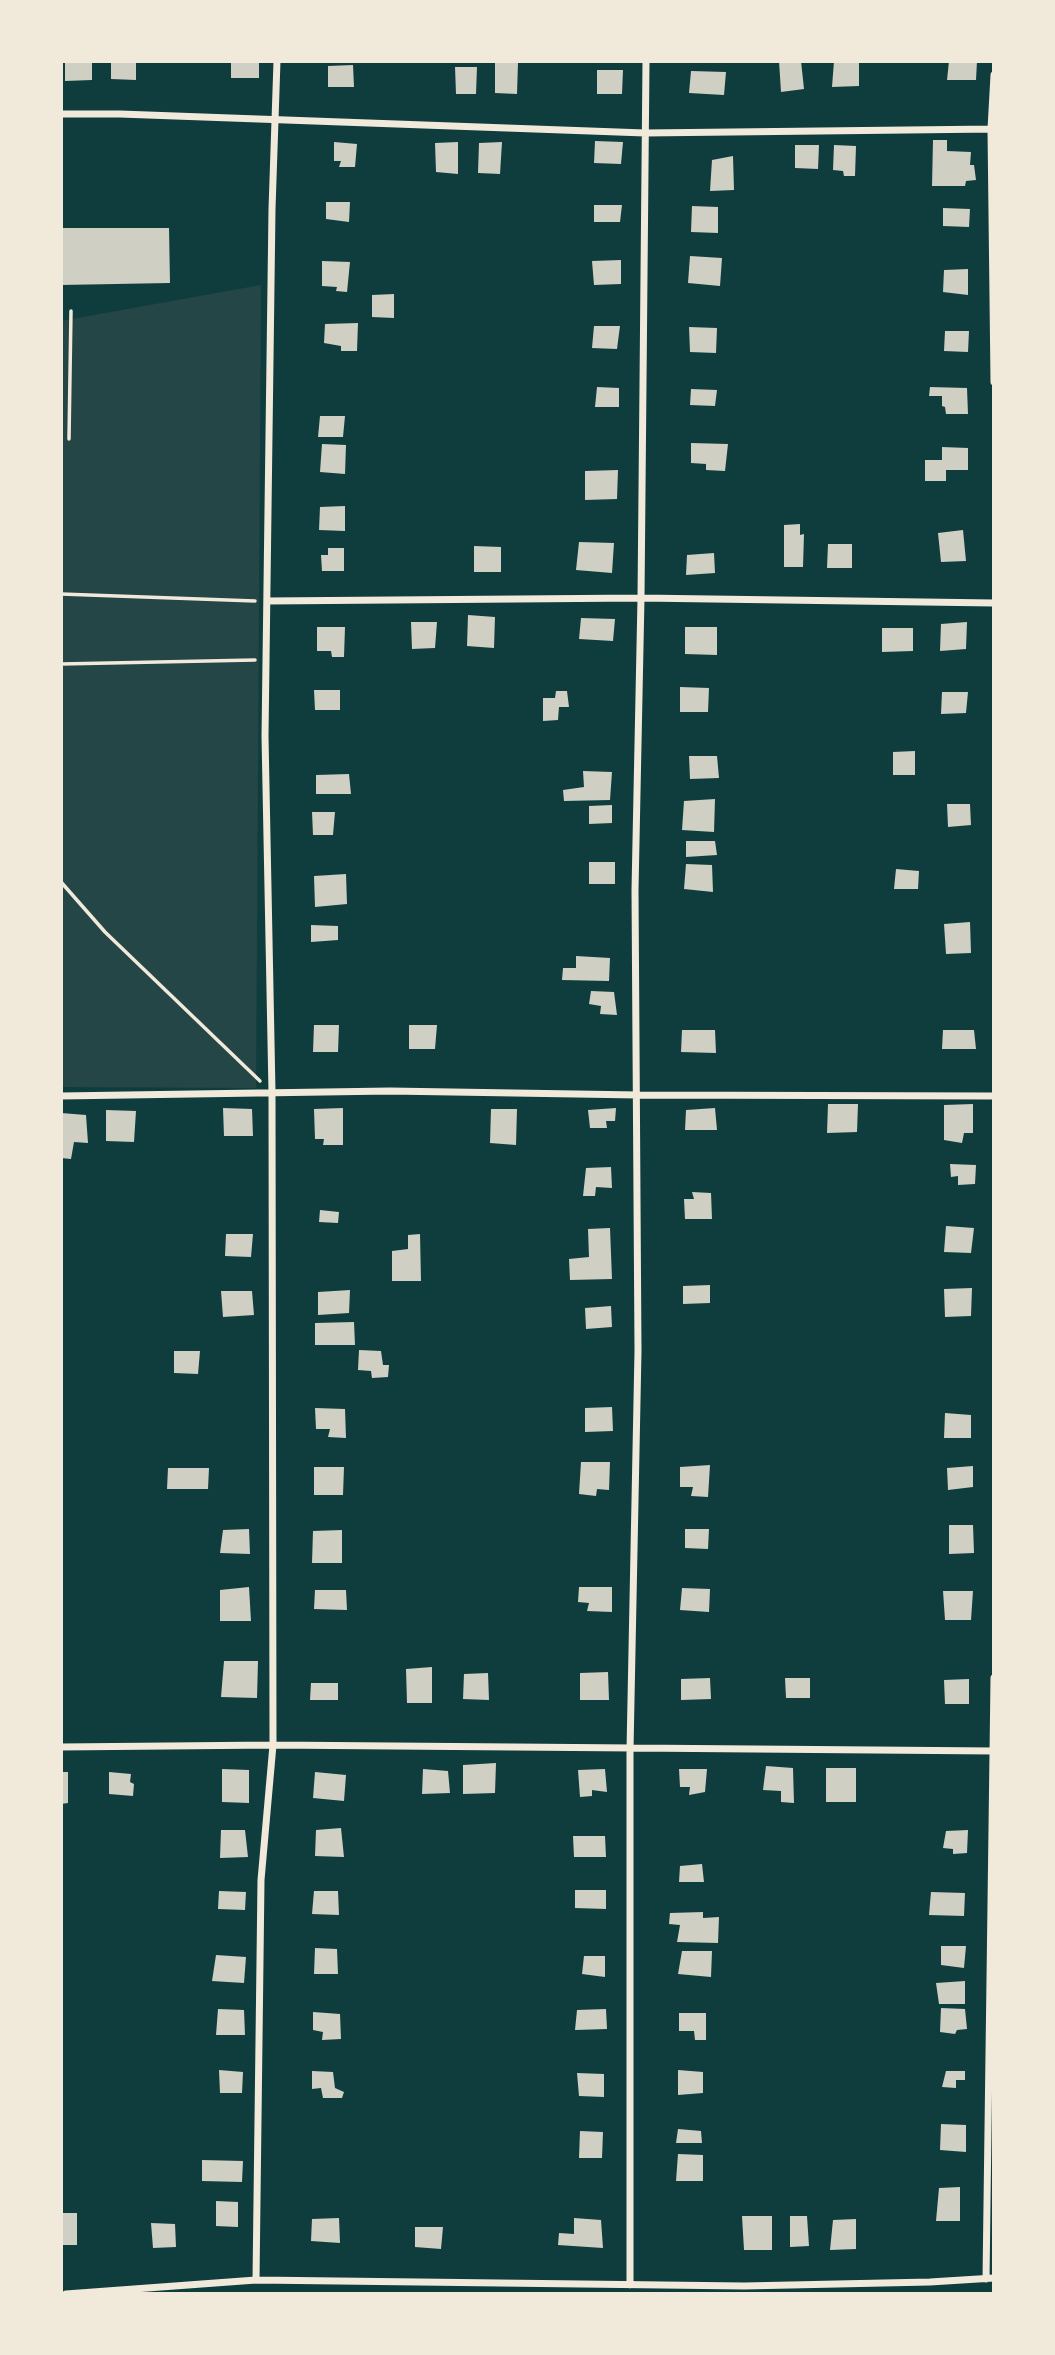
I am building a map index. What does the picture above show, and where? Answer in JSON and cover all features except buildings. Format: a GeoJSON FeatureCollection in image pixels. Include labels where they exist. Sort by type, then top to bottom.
{"type":"FeatureCollection","features":[{"type":"Feature","properties":{"kind":"street"},"geometry":{"type":"LineString","coordinates":[[256,2280],[261,1880],[273,1745],[272,1092],[265,736],[272,209],[277,61]]}},
{"type":"Feature","properties":{"kind":"street"},"geometry":{"type":"LineString","coordinates":[[631,2285],[630,1749],[638,1351],[635,890],[641,598],[646,61]]}},
{"type":"Feature","properties":{"kind":"street"},"geometry":{"type":"LineString","coordinates":[[994,75],[994,382]]}},
{"type":"Feature","properties":{"kind":"street"},"geometry":{"type":"LineString","coordinates":[[61,114],[645,133],[993,129]]}},
{"type":"Feature","properties":{"kind":"street"},"geometry":{"type":"LineString","coordinates":[[267,601],[641,598],[994,603]]}},
{"type":"Feature","properties":{"kind":"street"},"geometry":{"type":"LineString","coordinates":[[61,1096],[390,1091],[994,1096]]}},
{"type":"Feature","properties":{"kind":"street"},"geometry":{"type":"LineString","coordinates":[[66,2294],[256,2280],[631,2285],[903,2283],[990,2279],[994,1678]]}},
{"type":"Feature","properties":{"kind":"street"},"geometry":{"type":"LineString","coordinates":[[61,1747],[273,1745],[993,1751]]}},
{"type":"Feature","properties":{"kind":"path"},"geometry":{"type":"LineString","coordinates":[[69,439],[71,311]]}},
{"type":"Feature","properties":{"kind":"path"},"geometry":{"type":"LineString","coordinates":[[61,594],[267,601]]}},
{"type":"Feature","properties":{"kind":"path"},"geometry":{"type":"LineString","coordinates":[[61,663],[266,660]]}},
{"type":"Feature","properties":{"kind":"path"},"geometry":{"type":"LineString","coordinates":[[61,882],[105,932],[272,1092]]}},
{"type":"Feature","properties":{"kind":"shaded area"},"geometry":{"type":"Polygon","coordinates":[[[261,285],[256,1088],[61,1087],[61,321],[261,285]]]}}]}
